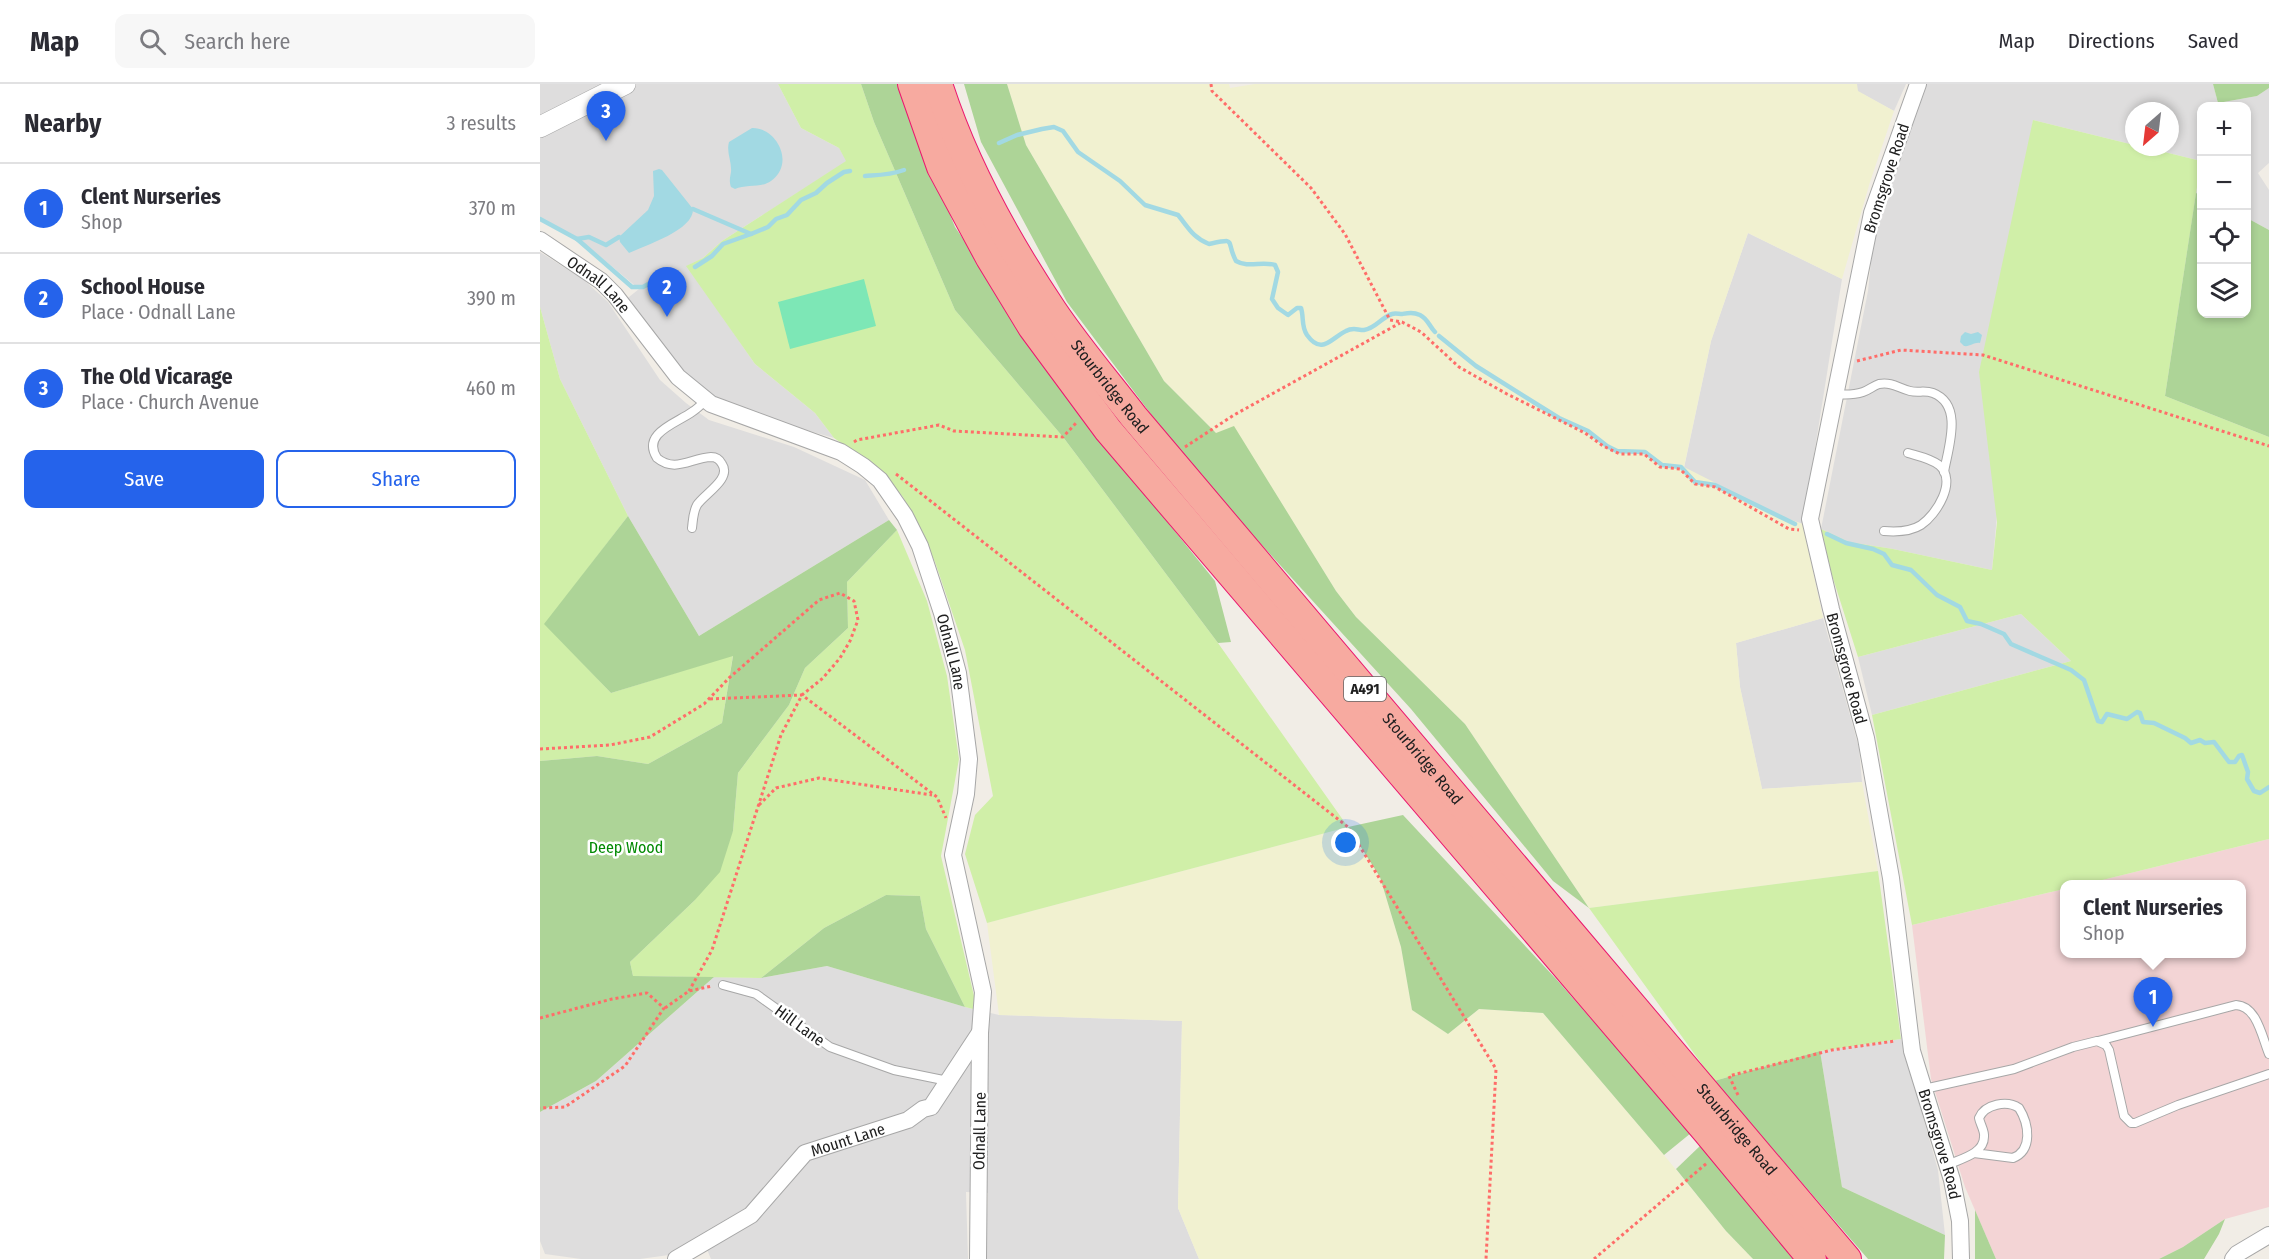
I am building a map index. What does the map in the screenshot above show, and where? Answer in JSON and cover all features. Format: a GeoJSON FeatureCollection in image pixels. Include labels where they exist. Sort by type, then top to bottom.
{"type":"FeatureCollection","features":[{"type":"Feature","properties":{"kind":"highway","name":"Stourbridge Road"},"geometry":{"type":"LineString","coordinates":[[912,84],[941,167],[990,258],[1032,327],[1108,429],[1707,1132],[1812,1259]]}},
{"type":"Feature","properties":{"kind":"highway","name":"Stourbridge Road"},"geometry":{"type":"LineString","coordinates":[[938,84],[963,152],[1010,241],[1054,312],[1134,417],[1846,1259]]}},
{"type":"Feature","properties":{"kind":"street"},"geometry":{"type":"LineString","coordinates":[[540,127],[625,84]]}},
{"type":"Feature","properties":{"kind":"street","name":"Bromsgrove Road"},"geometry":{"type":"LineString","coordinates":[[1918,84],[1872,213],[1810,519],[1831,609],[1866,738],[1891,878],[1912,1051],[1947,1165],[1960,1221],[1961,1259]]}},
{"type":"Feature","properties":{"kind":"street","name":"Odnall Lane"},"geometry":{"type":"LineString","coordinates":[[540,240],[601,281],[615,295],[678,377],[706,400],[736,414],[841,452],[880,480],[904,516],[920,546],[942,613],[958,673],[969,759],[966,794],[953,855],[983,992],[980,1033],[978,1259]]}},
{"type":"Feature","properties":{"kind":"street","name":"Mount Lane"},"geometry":{"type":"LineString","coordinates":[[676,1259],[751,1215],[805,1153],[908,1120],[923,1109],[931,1107],[980,1033]]}},
{"type":"Feature","properties":{"kind":"street"},"geometry":{"type":"LineString","coordinates":[[2233,1259],[2237,1254],[2269,1235]]}},
{"type":"Feature","properties":{"kind":"lane"},"geometry":{"type":"LineString","coordinates":[[1835,394],[1852,395],[1865,392],[1877,385],[1891,384],[1911,392],[1923,391],[1943,398],[1953,418],[1944,472],[1946,484],[1943,496],[1931,516],[1911,530],[1884,531]]}},
{"type":"Feature","properties":{"kind":"lane"},"geometry":{"type":"LineString","coordinates":[[692,528],[696,508],[702,498],[720,482],[724,475],[725,470],[722,463],[717,458],[709,457],[687,464],[667,465],[657,458],[653,447],[663,428],[693,412],[706,400]]}},
{"type":"Feature","properties":{"kind":"lane"},"geometry":{"type":"LineString","coordinates":[[1908,453],[1926,458],[1939,465],[1944,472]]}},
{"type":"Feature","properties":{"kind":"lane","name":"Hill Lane"},"geometry":{"type":"LineString","coordinates":[[723,985],[756,994],[830,1047],[894,1070],[948,1081]]}},
{"type":"Feature","properties":{"kind":"lane"},"geometry":{"type":"LineString","coordinates":[[1924,1089],[2014,1069],[2073,1047],[2236,1005],[2242,1005],[2253,1013],[2269,1054]]}},
{"type":"Feature","properties":{"kind":"lane"},"geometry":{"type":"LineString","coordinates":[[2097,1041],[2106,1045],[2109,1050],[2124,1116],[2131,1123],[2269,1074]]}},
{"type":"Feature","properties":{"kind":"lane"},"geometry":{"type":"LineString","coordinates":[[1947,1165],[1974,1153],[1983,1144],[1985,1134],[1979,1118],[1985,1109],[2012,1104],[2019,1108],[2027,1131],[2025,1150],[2013,1158],[1974,1153]]}},
{"type":"Feature","properties":{"kind":"path"},"geometry":{"type":"LineString","coordinates":[[1211,84],[1212,91],[1311,188],[1345,234],[1390,320],[1402,322],[1421,332],[1459,367],[1585,433],[1602,446],[1620,454],[1644,454],[1660,466],[1680,469],[1695,484],[1715,487],[1789,529],[1814,535]]}},
{"type":"Feature","properties":{"kind":"path"},"geometry":{"type":"LineString","coordinates":[[1840,365],[1901,350],[1983,355],[2269,446]]}},
{"type":"Feature","properties":{"kind":"path"},"geometry":{"type":"LineString","coordinates":[[891,471],[1348,827],[1496,1069],[1486,1259]]}},
{"type":"Feature","properties":{"kind":"path"},"geometry":{"type":"LineString","coordinates":[[540,749],[610,745],[650,737],[704,704],[729,678],[819,600],[840,593],[854,601],[858,620],[850,641],[840,658],[802,695],[781,735],[712,950],[689,991]]}},
{"type":"Feature","properties":{"kind":"path"},"geometry":{"type":"LineString","coordinates":[[709,699],[802,695],[934,795],[956,842]]}},
{"type":"Feature","properties":{"kind":"path"},"geometry":{"type":"LineString","coordinates":[[758,806],[776,788],[819,778],[934,795]]}},
{"type":"Feature","properties":{"kind":"path"},"geometry":{"type":"LineString","coordinates":[[540,1108],[565,1107],[625,1066],[664,1008],[689,991],[723,985]]}},
{"type":"Feature","properties":{"kind":"path"},"geometry":{"type":"LineString","coordinates":[[540,1018],[612,999],[647,993],[664,1008]]}},
{"type":"Feature","properties":{"kind":"shaded area"},"geometry":{"type":"Polygon","coordinates":[[[540,84],[605,84],[540,119],[540,84]]]}},
{"type":"Feature","properties":{"kind":"shaded area"},"geometry":{"type":"Polygon","coordinates":[[[636,84],[778,84],[801,128],[839,148],[847,161],[722,241],[703,258],[687,266],[755,364],[815,413],[834,438],[750,414],[710,395],[680,373],[624,301],[639,289],[579,239],[540,217],[540,133],[636,84]]]}},
{"type":"Feature","properties":{"kind":"shaded area"},"geometry":{"type":"Polygon","coordinates":[[[1857,84],[1906,84],[1894,111],[1857,91],[1857,84]]]}},
{"type":"Feature","properties":{"kind":"shaded area"},"geometry":{"type":"Polygon","coordinates":[[[1926,84],[2213,84],[2218,102],[2197,102],[2197,160],[2179,156],[2179,102],[2125,102],[2125,143],[2033,120],[1992,570],[1849,542],[1821,529],[1868,291],[1873,242],[1915,110],[1926,84]]]}},
{"type":"Feature","properties":{"kind":"shaded area"},"geometry":{"type":"Polygon","coordinates":[[[2269,88],[2269,163],[2258,173],[2269,190],[2269,230],[2251,220],[2251,102],[2224,102],[2257,96],[2269,88]]]}},
{"type":"Feature","properties":{"kind":"shaded area"},"geometry":{"type":"Polygon","coordinates":[[[1748,233],[1842,279],[1803,524],[1783,518],[1684,468],[1711,341],[1748,233]]]}},
{"type":"Feature","properties":{"kind":"shaded area"},"geometry":{"type":"Polygon","coordinates":[[[540,252],[584,280],[608,302],[660,380],[686,403],[709,420],[794,447],[865,480],[889,520],[699,636],[628,516],[560,379],[540,307],[540,252]]]}},
{"type":"Feature","properties":{"kind":"shaded area"},"geometry":{"type":"Polygon","coordinates":[[[2021,614],[2071,661],[1872,715],[1858,657],[2021,614]]]}},
{"type":"Feature","properties":{"kind":"shaded area"},"geometry":{"type":"Polygon","coordinates":[[[1823,618],[1859,748],[1862,782],[1762,789],[1740,687],[1736,643],[1823,618]]]}},
{"type":"Feature","properties":{"kind":"shaded area"},"geometry":{"type":"Polygon","coordinates":[[[2269,839],[2269,1207],[2225,1219],[2183,1247],[2159,1259],[1996,1259],[1965,1187],[1931,1079],[1912,925],[2060,890],[2060,958],[2246,958],[2246,880],[2102,880],[2269,839]]]}},
{"type":"Feature","properties":{"kind":"shaded area"},"geometry":{"type":"Polygon","coordinates":[[[827,966],[999,1015],[1182,1021],[1178,1208],[1199,1259],[985,1259],[988,1193],[966,1192],[968,1259],[711,1259],[706,1247],[640,1259],[581,1259],[545,1254],[540,1241],[540,1112],[596,1081],[714,977],[761,978],[827,966]]]}},
{"type":"Feature","properties":{"kind":"shaded area"},"geometry":{"type":"Polygon","coordinates":[[[1901,1039],[1938,1170],[1945,1235],[1842,1187],[1820,1051],[1901,1039]]]}},
{"type":"Feature","properties":{"kind":"green space"},"geometry":{"type":"Polygon","coordinates":[[[778,84],[861,84],[874,122],[955,310],[1063,437],[1218,643],[1348,827],[987,923],[965,854],[975,815],[993,796],[965,650],[935,562],[903,497],[881,470],[834,438],[815,413],[755,364],[686,266],[703,258],[722,241],[846,161],[839,148],[801,128],[778,84]]]}},
{"type":"Feature","properties":{"kind":"green space"},"geometry":{"type":"Polygon","coordinates":[[[861,84],[897,84],[955,227],[1097,435],[1215,581],[1231,642],[1218,643],[1063,437],[955,310],[874,122],[861,84]]]}},
{"type":"Feature","properties":{"kind":"green space"},"geometry":{"type":"Polygon","coordinates":[[[964,84],[1007,84],[1026,145],[1164,381],[1216,433],[1234,426],[1336,591],[1356,617],[1465,724],[1589,908],[1553,881],[1411,709],[1189,465],[1067,302],[981,142],[964,84]]]}},
{"type":"Feature","properties":{"kind":"green space"},"geometry":{"type":"Polygon","coordinates":[[[1007,84],[1229,84],[1230,88],[1255,84],[1857,84],[1858,91],[1894,111],[1870,182],[1842,279],[1748,233],[1711,341],[1684,467],[1783,517],[1803,524],[1823,618],[1736,643],[1740,687],[1762,789],[1862,782],[1878,871],[1589,908],[1465,724],[1356,617],[1336,591],[1234,427],[1216,433],[1164,381],[1026,145],[1007,84]]]}},
{"type":"Feature","properties":{"kind":"green space"},"geometry":{"type":"Polygon","coordinates":[[[2213,84],[2269,84],[2269,88],[2257,96],[2218,102],[2213,84]]]}},
{"type":"Feature","properties":{"kind":"green space"},"geometry":{"type":"Polygon","coordinates":[[[2033,120],[2125,143],[2125,156],[2179,156],[2197,160],[2197,187],[2165,396],[2269,437],[2269,839],[2102,880],[2060,880],[2060,890],[1912,925],[1872,715],[2071,661],[2021,614],[1858,657],[1831,572],[1821,529],[1849,542],[1992,570],[1997,522],[1979,372],[2033,120]]]}},
{"type":"Feature","properties":{"kind":"green space"},"geometry":{"type":"Polygon","coordinates":[[[2196,193],[2197,318],[2251,318],[2251,220],[2269,230],[2269,437],[2165,396],[2196,193]]]}},
{"type":"Feature","properties":{"kind":"green space"},"geometry":{"type":"Polygon","coordinates":[[[864,279],[876,326],[790,349],[778,302],[864,279]]]}},
{"type":"Feature","properties":{"kind":"green space"},"geometry":{"type":"Polygon","coordinates":[[[540,307],[560,379],[628,516],[545,624],[611,693],[733,655],[722,723],[648,764],[597,756],[540,761],[540,307]]]}},
{"type":"Feature","properties":{"kind":"green space","name":"Deep Wood"},"geometry":{"type":"Polygon","coordinates":[[[628,516],[699,636],[889,520],[897,530],[847,582],[848,628],[805,668],[789,705],[738,773],[733,831],[720,872],[694,901],[630,962],[633,976],[714,977],[596,1081],[540,1112],[540,761],[597,756],[648,764],[722,723],[733,656],[611,693],[544,624],[628,516]]]}},
{"type":"Feature","properties":{"kind":"green space"},"geometry":{"type":"Polygon","coordinates":[[[897,530],[927,601],[947,676],[959,759],[941,856],[975,1000],[973,1009],[965,1007],[926,929],[920,896],[886,895],[824,928],[761,978],[633,976],[630,962],[694,901],[733,831],[738,773],[789,705],[805,668],[848,628],[847,582],[897,530]]]}},
{"type":"Feature","properties":{"kind":"green space"},"geometry":{"type":"Polygon","coordinates":[[[1403,815],[1557,980],[1691,1133],[1664,1155],[1543,1013],[1479,1009],[1448,1034],[1412,1010],[1401,947],[1380,877],[1348,827],[1403,815]]]}},
{"type":"Feature","properties":{"kind":"green space"},"geometry":{"type":"Polygon","coordinates":[[[1348,827],[1380,877],[1401,947],[1412,1010],[1448,1034],[1479,1009],[1543,1013],[1726,1231],[1753,1259],[1199,1259],[1178,1208],[1182,1021],[999,1015],[987,923],[1348,827]]]}},
{"type":"Feature","properties":{"kind":"green space"},"geometry":{"type":"Polygon","coordinates":[[[1878,871],[1901,1039],[1820,1051],[1714,1081],[1589,908],[1878,871]]]}},
{"type":"Feature","properties":{"kind":"green space"},"geometry":{"type":"Polygon","coordinates":[[[886,895],[920,896],[926,929],[965,1007],[827,966],[761,978],[824,928],[886,895]]]}},
{"type":"Feature","properties":{"kind":"green space"},"geometry":{"type":"Polygon","coordinates":[[[1820,1051],[1842,1187],[1945,1235],[1944,1259],[1868,1259],[1714,1081],[1820,1051]]]}},
{"type":"Feature","properties":{"kind":"green space"},"geometry":{"type":"Polygon","coordinates":[[[1701,1145],[1794,1259],[1753,1259],[1726,1231],[1676,1169],[1701,1145]]]}},
{"type":"Feature","properties":{"kind":"green space"},"geometry":{"type":"Polygon","coordinates":[[[1975,1210],[1996,1259],[1975,1259],[1975,1210]]]}},
{"type":"Feature","properties":{"kind":"green space"},"geometry":{"type":"Polygon","coordinates":[[[2225,1219],[2204,1259],[2159,1259],[2183,1247],[2225,1219]]]}},
{"type":"Feature","properties":{"kind":"water"},"geometry":{"type":"Polygon","coordinates":[[[752,128],[769,133],[775,140],[780,147],[782,165],[778,174],[771,181],[735,189],[730,183],[729,142],[752,128]]]}},
{"type":"Feature","properties":{"kind":"water"},"geometry":{"type":"Polygon","coordinates":[[[659,169],[693,209],[691,217],[686,224],[668,236],[629,253],[620,242],[619,237],[648,210],[654,196],[653,171],[659,169]]]}},
{"type":"Feature","properties":{"kind":"water"},"geometry":{"type":"Polygon","coordinates":[[[1965,332],[1971,334],[1978,332],[1982,335],[1980,343],[1964,346],[1960,342],[1965,332]]]}},
{"type":"Feature","properties":{"kind":"waterway"},"geometry":{"type":"LineString","coordinates":[[999,143],[1017,135],[1042,129],[1054,127],[1063,131],[1078,152],[1120,181],[1145,205],[1178,215],[1191,232],[1209,244],[1229,242],[1236,261],[1275,265],[1278,272],[1272,299],[1278,308],[1288,315],[1297,308],[1301,308],[1305,332],[1317,344],[1326,344],[1348,330],[1368,329],[1394,314],[1420,315],[1435,332]]}},
{"type":"Feature","properties":{"kind":"waterway"},"geometry":{"type":"LineString","coordinates":[[865,176],[904,170]]}},
{"type":"Feature","properties":{"kind":"waterway"},"geometry":{"type":"LineString","coordinates":[[695,267],[712,256],[723,244],[768,227],[776,219],[787,215],[801,200],[816,193],[844,172],[850,171]]}},
{"type":"Feature","properties":{"kind":"waterway"},"geometry":{"type":"LineString","coordinates":[[693,209],[751,234]]}},
{"type":"Feature","properties":{"kind":"waterway"},"geometry":{"type":"LineString","coordinates":[[540,219],[577,239],[632,287],[643,287],[659,278]]}},
{"type":"Feature","properties":{"kind":"waterway"},"geometry":{"type":"LineString","coordinates":[[577,239],[589,237],[606,245],[619,237]]}},
{"type":"Feature","properties":{"kind":"waterway"},"geometry":{"type":"LineString","coordinates":[[1439,336],[1476,366],[1559,418],[1588,431],[1607,446],[1617,451],[1645,452],[1662,465],[1681,467],[1695,482],[1715,485],[1795,524]]}},
{"type":"Feature","properties":{"kind":"waterway"},"geometry":{"type":"LineString","coordinates":[[1827,534],[1846,543],[1884,554],[1892,565],[1911,570],[1937,595],[1960,607],[1967,621],[1981,624],[2004,634],[2011,644],[2071,670],[2084,680],[2098,721],[2102,722],[2107,714],[2127,719],[2137,712],[2140,713],[2143,722],[2154,723],[2191,743],[2200,740],[2205,743],[2214,742],[2229,762],[2235,762],[2242,755],[2248,772],[2247,779],[2254,791],[2260,793],[2269,787]]}},
{"type":"Feature","properties":{"kind":"place","name":"The Old Vicarage"},"geometry":{"type":"Point","coordinates":[606,141]}},
{"type":"Feature","properties":{"kind":"place","name":"School House"},"geometry":{"type":"Point","coordinates":[667,317]}},
{"type":"Feature","properties":{"kind":"place","name":"Clent Nurseries"},"geometry":{"type":"Point","coordinates":[2153,1027]}}]}
